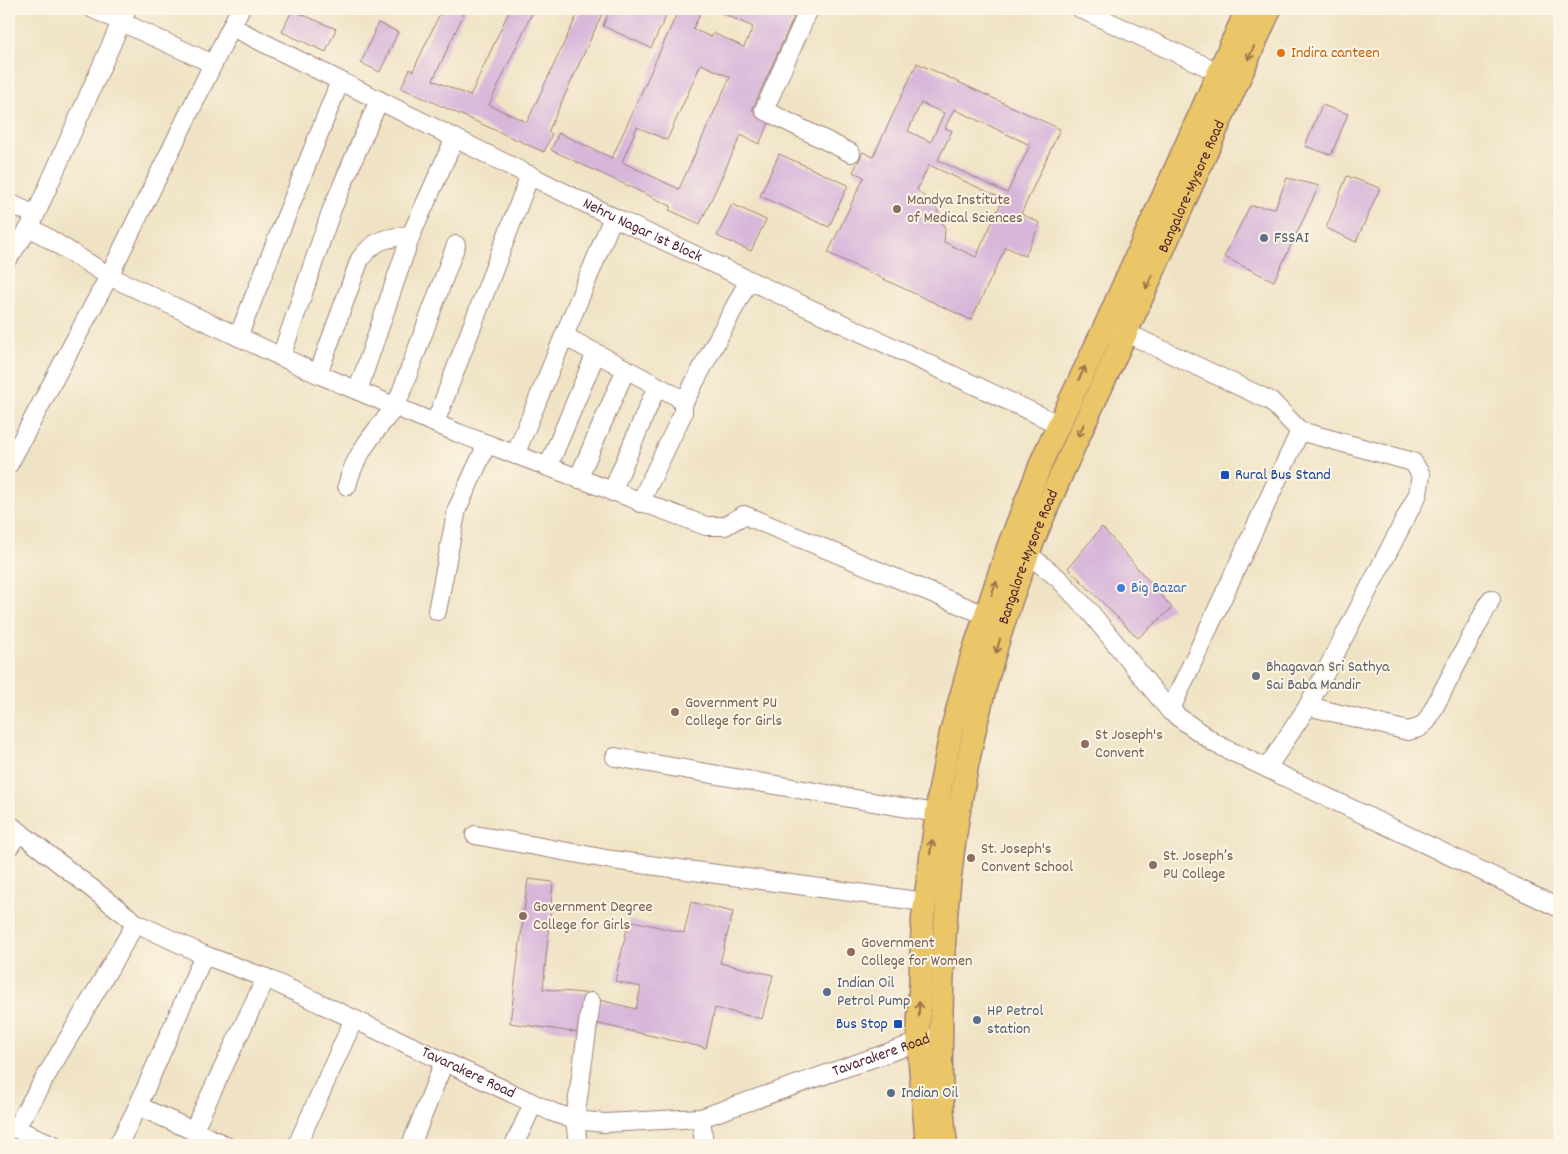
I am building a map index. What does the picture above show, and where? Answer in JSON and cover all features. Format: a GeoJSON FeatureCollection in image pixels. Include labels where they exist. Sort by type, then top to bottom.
{"type":"FeatureCollection","features":[{"type":"Feature","properties":{"kind":"main road","name":"Bangalore-Mysore Road"},"geometry":{"type":"LineString","coordinates":[[946,1145],[942,1116],[941,1036],[944,937],[949,881],[972,742],[991,671],[1028,554],[1063,470],[1116,328],[1218,72],[1247,9]]}},
{"type":"Feature","properties":{"kind":"main road","name":"Bangalore-Mysore Road"},"geometry":{"type":"LineString","coordinates":[[927,1145],[918,1041],[925,902],[936,813],[951,733],[985,615],[1008,545],[1058,424],[1116,328],[1238,82],[1270,9]]}},
{"type":"Feature","properties":{"kind":"street"},"geometry":{"type":"LineString","coordinates":[[93,9],[124,15],[213,64]]}},
{"type":"Feature","properties":{"kind":"street"},"geometry":{"type":"LineString","coordinates":[[9,464],[109,276],[240,9]]}},
{"type":"Feature","properties":{"kind":"street"},"geometry":{"type":"LineString","coordinates":[[809,9],[764,110],[850,153]]}},
{"type":"Feature","properties":{"kind":"street"},"geometry":{"type":"LineString","coordinates":[[1082,9],[1238,82]]}},
{"type":"Feature","properties":{"kind":"street"},"geometry":{"type":"LineString","coordinates":[[9,257],[33,221],[124,15]]}},
{"type":"Feature","properties":{"kind":"street","name":"Nehru Nagar 1st Block"},"geometry":{"type":"LineString","coordinates":[[232,27],[613,217],[1058,424]]}},
{"type":"Feature","properties":{"kind":"street"},"geometry":{"type":"LineString","coordinates":[[238,337],[340,81]]}},
{"type":"Feature","properties":{"kind":"street"},"geometry":{"type":"LineString","coordinates":[[281,357],[332,209],[379,100]]}},
{"type":"Feature","properties":{"kind":"street"},"geometry":{"type":"LineString","coordinates":[[358,390],[412,234],[455,138]]}},
{"type":"Feature","properties":{"kind":"street"},"geometry":{"type":"LineString","coordinates":[[435,423],[530,175]]}},
{"type":"Feature","properties":{"kind":"street"},"geometry":{"type":"LineString","coordinates":[[9,203],[109,276],[318,374],[487,444],[640,503],[706,526],[725,526],[744,515],[985,615]]}},
{"type":"Feature","properties":{"kind":"street"},"geometry":{"type":"LineString","coordinates":[[516,455],[613,217]]}},
{"type":"Feature","properties":{"kind":"street"},"geometry":{"type":"LineString","coordinates":[[318,374],[360,259],[380,239],[412,234]]}},
{"type":"Feature","properties":{"kind":"street"},"geometry":{"type":"LineString","coordinates":[[347,486],[350,470],[377,428],[396,406],[456,245]]}},
{"type":"Feature","properties":{"kind":"street"},"geometry":{"type":"LineString","coordinates":[[640,503],[683,413],[683,404],[749,280]]}},
{"type":"Feature","properties":{"kind":"street"},"geometry":{"type":"LineString","coordinates":[[1116,328],[1271,401],[1300,431],[1413,462],[1421,475],[1418,494],[1308,706],[1267,768]]}},
{"type":"Feature","properties":{"kind":"street"},"geometry":{"type":"LineString","coordinates":[[564,336],[678,397],[683,404]]}},
{"type":"Feature","properties":{"kind":"street"},"geometry":{"type":"LineString","coordinates":[[548,467],[596,353]]}},
{"type":"Feature","properties":{"kind":"street"},"geometry":{"type":"LineString","coordinates":[[578,479],[626,369]]}},
{"type":"Feature","properties":{"kind":"street"},"geometry":{"type":"LineString","coordinates":[[612,492],[657,386]]}},
{"type":"Feature","properties":{"kind":"street"},"geometry":{"type":"LineString","coordinates":[[1170,711],[1300,431]]}},
{"type":"Feature","properties":{"kind":"street"},"geometry":{"type":"LineString","coordinates":[[437,611],[457,509],[487,444]]}},
{"type":"Feature","properties":{"kind":"street"},"geometry":{"type":"LineString","coordinates":[[1028,554],[1059,579],[1090,612],[1170,711],[1216,744],[1559,908]]}},
{"type":"Feature","properties":{"kind":"street"},"geometry":{"type":"LineString","coordinates":[[1308,706],[1408,731],[1419,728],[1427,721],[1491,599]]}},
{"type":"Feature","properties":{"kind":"street"},"geometry":{"type":"LineString","coordinates":[[615,756],[936,813]]}},
{"type":"Feature","properties":{"kind":"street"},"geometry":{"type":"LineString","coordinates":[[9,847],[14,828]]}},
{"type":"Feature","properties":{"kind":"street","name":"Tavarakere Road"},"geometry":{"type":"LineString","coordinates":[[14,828],[136,923],[204,955],[266,978],[533,1104],[576,1120],[605,1123],[701,1118],[918,1041],[941,1036]]}},
{"type":"Feature","properties":{"kind":"street"},"geometry":{"type":"LineString","coordinates":[[474,835],[612,860],[925,902]]}},
{"type":"Feature","properties":{"kind":"street"},"geometry":{"type":"LineString","coordinates":[[54,1145],[12,1128],[136,923]]}},
{"type":"Feature","properties":{"kind":"street"},"geometry":{"type":"LineString","coordinates":[[118,1145],[138,1106],[204,955]]}},
{"type":"Feature","properties":{"kind":"street"},"geometry":{"type":"LineString","coordinates":[[193,1131],[266,978]]}},
{"type":"Feature","properties":{"kind":"street"},"geometry":{"type":"LineString","coordinates":[[578,1145],[576,1120],[591,1002]]}},
{"type":"Feature","properties":{"kind":"street"},"geometry":{"type":"LineString","coordinates":[[297,1145],[354,1019]]}},
{"type":"Feature","properties":{"kind":"street"},"geometry":{"type":"LineString","coordinates":[[411,1145],[444,1062]]}},
{"type":"Feature","properties":{"kind":"street"},"geometry":{"type":"LineString","coordinates":[[514,1145],[533,1104]]}},
{"type":"Feature","properties":{"kind":"street"},"geometry":{"type":"LineString","coordinates":[[138,1106],[225,1145]]}},
{"type":"Feature","properties":{"kind":"street"},"geometry":{"type":"LineString","coordinates":[[701,1118],[704,1145]]}},
{"type":"Feature","properties":{"kind":"building"},"geometry":{"type":"Polygon","coordinates":[[[442,9],[466,9],[433,80],[470,96],[510,9],[534,9],[489,105],[527,122],[580,9],[655,9],[667,14],[651,48],[603,26],[608,14],[603,12],[548,132],[552,134],[544,152],[401,88],[410,69],[413,71],[442,9]]]}},
{"type":"Feature","properties":{"kind":"building"},"geometry":{"type":"Polygon","coordinates":[[[679,9],[702,9],[693,29],[711,37],[713,33],[744,47],[753,27],[713,9],[775,9],[794,17],[752,110],[771,119],[759,144],[741,135],[700,224],[669,210],[671,206],[551,150],[559,133],[612,158],[679,9]],[[701,64],[667,140],[637,127],[622,162],[679,189],[730,77],[701,64]]]}},
{"type":"Feature","properties":{"kind":"building"},"geometry":{"type":"Polygon","coordinates":[[[292,10],[336,29],[326,52],[282,32],[292,10]]]}},
{"type":"Feature","properties":{"kind":"building"},"geometry":{"type":"Polygon","coordinates":[[[378,23],[398,32],[380,72],[361,63],[378,23]]]}},
{"type":"Feature","properties":{"kind":"building","name":"Mandya Institute of Medical Sciences"},"geometry":{"type":"Polygon","coordinates":[[[917,63],[1060,129],[1021,214],[1040,223],[1025,256],[1006,247],[971,320],[828,253],[864,177],[853,172],[863,152],[873,157],[917,63]],[[921,103],[908,131],[931,142],[944,113],[921,103]],[[954,109],[945,128],[952,131],[938,160],[1007,193],[1030,145],[954,109]],[[929,165],[917,190],[937,209],[945,229],[944,242],[976,257],[1003,199],[929,165]]]}},
{"type":"Feature","properties":{"kind":"building"},"geometry":{"type":"Polygon","coordinates":[[[1322,105],[1348,114],[1331,155],[1305,146],[1322,105]]]}},
{"type":"Feature","properties":{"kind":"building"},"geometry":{"type":"Polygon","coordinates":[[[779,154],[848,185],[829,227],[760,196],[779,154]]]}},
{"type":"Feature","properties":{"kind":"building"},"geometry":{"type":"Polygon","coordinates":[[[1347,176],[1380,188],[1356,242],[1326,228],[1347,176]]]}},
{"type":"Feature","properties":{"kind":"building","name":"FSSAI"},"geometry":{"type":"Polygon","coordinates":[[[1287,178],[1319,186],[1274,281],[1224,257],[1250,206],[1275,208],[1287,178]]]}},
{"type":"Feature","properties":{"kind":"building"},"geometry":{"type":"Polygon","coordinates":[[[732,204],[766,220],[751,251],[717,236],[732,204]]]}},
{"type":"Feature","properties":{"kind":"building","name":"Big Bazar"},"geometry":{"type":"Polygon","coordinates":[[[1102,527],[1172,608],[1138,638],[1068,568],[1102,527]]]}},
{"type":"Feature","properties":{"kind":"building"},"geometry":{"type":"Polygon","coordinates":[[[528,879],[553,882],[543,989],[592,994],[588,1034],[510,1023],[528,879]]]}},
{"type":"Feature","properties":{"kind":"building"},"geometry":{"type":"Polygon","coordinates":[[[691,902],[733,912],[720,963],[773,975],[762,1019],[715,1008],[706,1048],[595,1023],[600,1000],[636,1009],[641,987],[615,981],[629,920],[684,933],[691,902]]]}},
{"type":"Feature","properties":{"kind":"place","name":"Indira canteen"},"geometry":{"type":"Point","coordinates":[1281,53]}},
{"type":"Feature","properties":{"kind":"place","name":"Mandya Institute of Medical Sciences"},"geometry":{"type":"Point","coordinates":[897,209]}},
{"type":"Feature","properties":{"kind":"place","name":"FSSAI"},"geometry":{"type":"Point","coordinates":[1264,238]}},
{"type":"Feature","properties":{"kind":"place","name":"Rural Bus Stand"},"geometry":{"type":"Point","coordinates":[1225,475]}},
{"type":"Feature","properties":{"kind":"place","name":"Big Bazar"},"geometry":{"type":"Point","coordinates":[1121,588]}},
{"type":"Feature","properties":{"kind":"place","name":"Bhagavan Sri Sathya Sai Baba Mandir"},"geometry":{"type":"Point","coordinates":[1256,676]}},
{"type":"Feature","properties":{"kind":"place","name":"Government PU College for Girls"},"geometry":{"type":"Point","coordinates":[675,712]}},
{"type":"Feature","properties":{"kind":"place","name":"St Joseph's Convent"},"geometry":{"type":"Point","coordinates":[1085,744]}},
{"type":"Feature","properties":{"kind":"place","name":"St. Joseph's Convent School"},"geometry":{"type":"Point","coordinates":[971,858]}},
{"type":"Feature","properties":{"kind":"place","name":"St. Joseph’s PU College"},"geometry":{"type":"Point","coordinates":[1153,865]}},
{"type":"Feature","properties":{"kind":"place","name":"Government Degree College for Girls"},"geometry":{"type":"Point","coordinates":[523,916]}},
{"type":"Feature","properties":{"kind":"place","name":"Government College for Women"},"geometry":{"type":"Point","coordinates":[851,952]}},
{"type":"Feature","properties":{"kind":"place","name":"Indian Oil Petrol Pump"},"geometry":{"type":"Point","coordinates":[827,992]}},
{"type":"Feature","properties":{"kind":"place","name":"HP Petrol station"},"geometry":{"type":"Point","coordinates":[977,1020]}},
{"type":"Feature","properties":{"kind":"place","name":"Bus Stop"},"geometry":{"type":"Point","coordinates":[898,1024]}},
{"type":"Feature","properties":{"kind":"place","name":"Indian Oil"},"geometry":{"type":"Point","coordinates":[891,1093]}}]}
